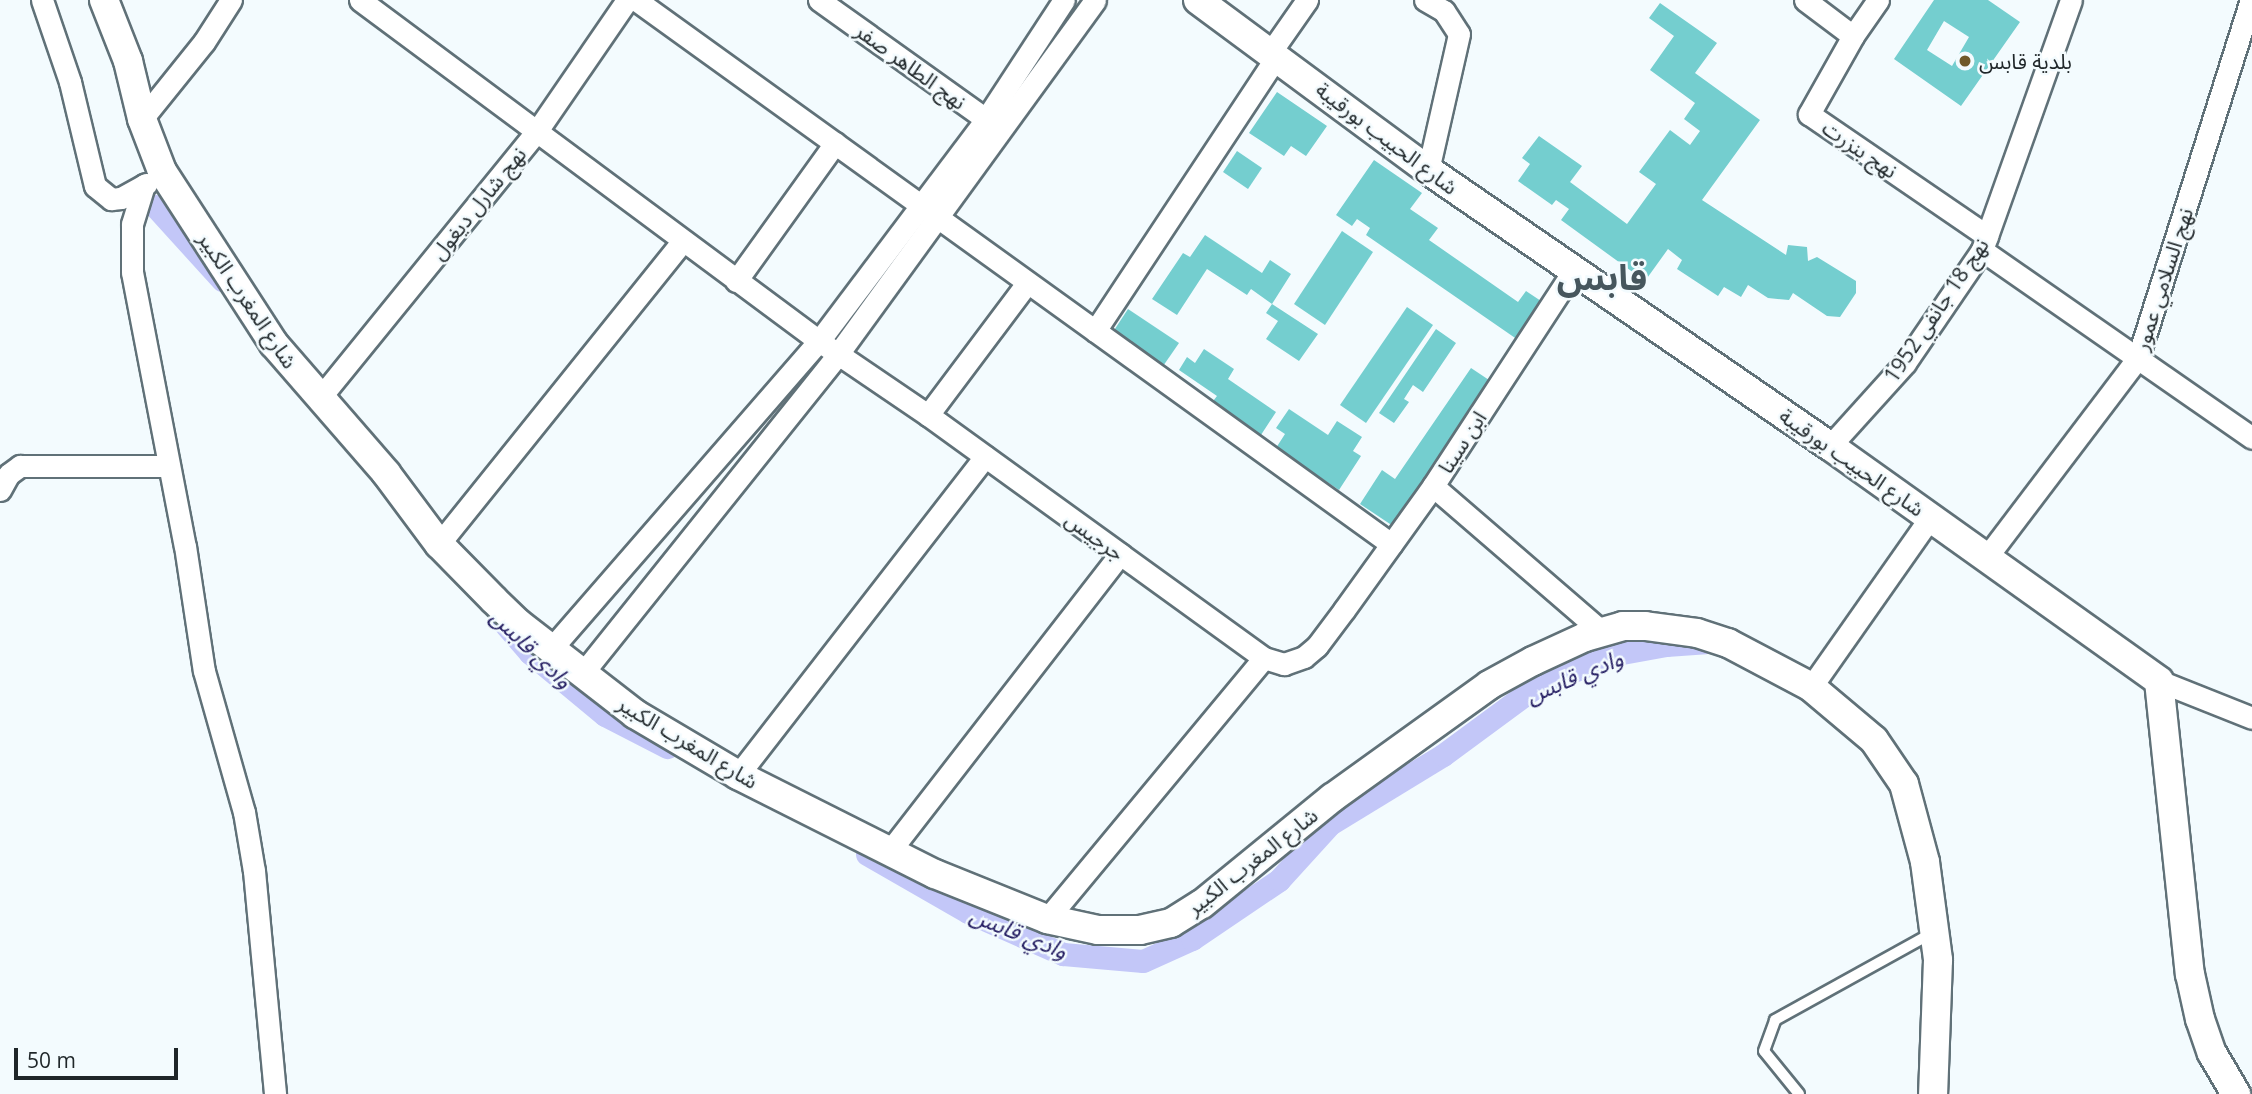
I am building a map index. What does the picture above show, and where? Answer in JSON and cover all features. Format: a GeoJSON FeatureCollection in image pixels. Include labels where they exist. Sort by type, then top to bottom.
{"type":"FeatureCollection","features":[{"type":"Feature","properties":{"kind":"street"},"geometry":{"type":"LineString","coordinates":[[43,0],[70,82],[95,186],[111,199],[121,198],[153,178]]}},
{"type":"Feature","properties":{"kind":"street","name":"شارع المغرب الكبير"},"geometry":{"type":"LineString","coordinates":[[104,0],[128,61],[153,178],[274,344],[386,473],[439,544],[511,616],[635,714],[738,775],[890,852],[1047,919],[1098,930],[1140,930],[1171,923],[1202,904],[1332,798],[1489,685],[1569,643],[1601,631],[1645,626],[1697,633],[1728,643],[1811,687],[1874,740],[1904,784],[1925,862],[1938,960],[1933,1094]]}},
{"type":"Feature","properties":{"kind":"street"},"geometry":{"type":"LineString","coordinates":[[142,119],[204,42],[231,0]]}},
{"type":"Feature","properties":{"kind":"street","name":"جرجيس"},"geometry":{"type":"LineString","coordinates":[[360,0],[736,281],[928,415],[1264,658]]}},
{"type":"Feature","properties":{"kind":"street","name":"نهج شارل ديغول"},"geometry":{"type":"LineString","coordinates":[[319,399],[537,131],[626,0]]}},
{"type":"Feature","properties":{"kind":"street"},"geometry":{"type":"LineString","coordinates":[[636,0],[1391,544]]}},
{"type":"Feature","properties":{"kind":"street","name":"نهج الطاهر صفر"},"geometry":{"type":"LineString","coordinates":[[820,0],[995,125]]}},
{"type":"Feature","properties":{"kind":"street"},"geometry":{"type":"LineString","coordinates":[[995,125],[1064,0]]}},
{"type":"Feature","properties":{"kind":"street"},"geometry":{"type":"LineString","coordinates":[[582,674],[838,354],[931,213],[995,125],[1095,0]]}},
{"type":"Feature","properties":{"kind":"street","name":"شارع الحبيب بورقيبة"},"geometry":{"type":"LineString","coordinates":[[1198,0],[1428,170],[1931,516],[2159,681]]}},
{"type":"Feature","properties":{"kind":"street"},"geometry":{"type":"LineString","coordinates":[[1095,331],[1307,0]]}},
{"type":"Feature","properties":{"kind":"street"},"geometry":{"type":"LineString","coordinates":[[1425,0],[1444,11],[1459,34],[1428,170]]}},
{"type":"Feature","properties":{"kind":"street"},"geometry":{"type":"LineString","coordinates":[[1805,0],[1853,36]]}},
{"type":"Feature","properties":{"kind":"street","name":"نهج بنزرت"},"geometry":{"type":"LineString","coordinates":[[1878,0],[1853,36],[1809,114],[2138,358],[2252,438]]}},
{"type":"Feature","properties":{"kind":"street","name":"نهج 18 جانفي 1952"},"geometry":{"type":"LineString","coordinates":[[1830,446],[1905,363],[1985,243],[2071,0]]}},
{"type":"Feature","properties":{"kind":"street","name":"نهج السلامي عمور"},"geometry":{"type":"LineString","coordinates":[[1986,558],[2138,358],[2251,0]]}},
{"type":"Feature","properties":{"kind":"street"},"geometry":{"type":"LineString","coordinates":[[736,281],[835,142]]}},
{"type":"Feature","properties":{"kind":"street"},"geometry":{"type":"LineString","coordinates":[[153,178],[132,224],[130,247],[168,466],[185,546],[204,671],[244,812],[254,871],[275,1094]]}},
{"type":"Feature","properties":{"kind":"street"},"geometry":{"type":"LineString","coordinates":[[551,649],[931,213]]}},
{"type":"Feature","properties":{"kind":"street"},"geometry":{"type":"LineString","coordinates":[[439,544],[682,241]]}},
{"type":"Feature","properties":{"kind":"street","name":"ابن سينا"},"geometry":{"type":"LineString","coordinates":[[1264,658],[1284,664],[1304,657],[1317,646],[1433,486],[1574,270]]}},
{"type":"Feature","properties":{"kind":"street"},"geometry":{"type":"LineString","coordinates":[[928,415],[1027,283]]}},
{"type":"Feature","properties":{"kind":"street"},"geometry":{"type":"LineString","coordinates":[[738,775],[985,456]]}},
{"type":"Feature","properties":{"kind":"street"},"geometry":{"type":"LineString","coordinates":[[0,490],[9,474],[20,466],[168,466]]}},
{"type":"Feature","properties":{"kind":"street"},"geometry":{"type":"LineString","coordinates":[[1433,486],[1601,631]]}},
{"type":"Feature","properties":{"kind":"street"},"geometry":{"type":"LineString","coordinates":[[1811,687],[1931,516]]}},
{"type":"Feature","properties":{"kind":"street"},"geometry":{"type":"LineString","coordinates":[[890,852],[1120,554]]}},
{"type":"Feature","properties":{"kind":"street"},"geometry":{"type":"LineString","coordinates":[[1047,919],[1264,658]]}},
{"type":"Feature","properties":{"kind":"street"},"geometry":{"type":"LineString","coordinates":[[2236,1094],[2212,1053],[2200,1019],[2190,974],[2159,681],[2252,718]]}},
{"type":"Feature","properties":{"kind":"lane"},"geometry":{"type":"LineString","coordinates":[[1799,1094],[1764,1051],[1776,1020],[1934,932]]}},
{"type":"Feature","properties":{"kind":"building"},"geometry":{"type":"Polygon","coordinates":[[[1934,0],[1988,0],[2020,22],[1961,106],[1894,59],[1934,0]],[[1944,21],[1927,50],[1952,66],[1969,37],[1944,21]]]}},
{"type":"Feature","properties":{"kind":"building"},"geometry":{"type":"Polygon","coordinates":[[[1660,3],[1717,43],[1695,73],[1760,120],[1702,200],[1786,255],[1788,245],[1807,247],[1808,261],[1817,257],[1856,281],[1856,293],[1840,317],[1827,316],[1793,293],[1789,300],[1768,298],[1748,285],[1741,297],[1724,287],[1718,296],[1677,269],[1682,260],[1668,249],[1645,281],[1561,220],[1569,209],[1556,200],[1552,205],[1518,181],[1530,164],[1522,158],[1539,136],[1582,166],[1570,182],[1627,224],[1656,184],[1639,172],[1670,130],[1690,145],[1700,131],[1684,119],[1695,103],[1650,70],[1674,36],[1649,18],[1660,3]]]}},
{"type":"Feature","properties":{"kind":"building"},"geometry":{"type":"Polygon","coordinates":[[[1277,92],[1327,126],[1306,156],[1291,146],[1284,156],[1249,133],[1277,92]]]}},
{"type":"Feature","properties":{"kind":"building"},"geometry":{"type":"Polygon","coordinates":[[[1237,151],[1262,168],[1248,189],[1223,172],[1237,151]]]}},
{"type":"Feature","properties":{"kind":"building"},"geometry":{"type":"Polygon","coordinates":[[[1374,160],[1422,193],[1410,209],[1438,228],[1429,240],[1518,302],[1526,291],[1547,305],[1521,342],[1366,235],[1370,228],[1357,219],[1352,226],[1336,215],[1374,160]]]}},
{"type":"Feature","properties":{"kind":"building"},"geometry":{"type":"Polygon","coordinates":[[[1342,231],[1373,252],[1325,325],[1294,304],[1342,231]]]}},
{"type":"Feature","properties":{"kind":"building"},"geometry":{"type":"Polygon","coordinates":[[[1205,235],[1262,273],[1270,260],[1291,274],[1272,304],[1251,289],[1247,295],[1207,269],[1177,315],[1152,299],[1183,253],[1190,257],[1205,235]]]}},
{"type":"Feature","properties":{"kind":"building"},"geometry":{"type":"Polygon","coordinates":[[[1272,304],[1318,334],[1299,361],[1266,339],[1278,321],[1266,313],[1272,304]]]}},
{"type":"Feature","properties":{"kind":"building"},"geometry":{"type":"Polygon","coordinates":[[[1407,307],[1433,325],[1366,423],[1340,405],[1407,307]]]}},
{"type":"Feature","properties":{"kind":"building"},"geometry":{"type":"Polygon","coordinates":[[[1128,309],[1179,343],[1159,372],[1109,338],[1128,309]]]}},
{"type":"Feature","properties":{"kind":"building"},"geometry":{"type":"Polygon","coordinates":[[[1436,329],[1456,343],[1423,392],[1413,385],[1404,399],[1409,402],[1394,423],[1379,413],[1436,329]]]}},
{"type":"Feature","properties":{"kind":"building"},"geometry":{"type":"Polygon","coordinates":[[[1204,349],[1234,369],[1228,379],[1276,412],[1259,438],[1210,405],[1217,396],[1179,370],[1187,357],[1195,363],[1204,349]]]}},
{"type":"Feature","properties":{"kind":"building"},"geometry":{"type":"Polygon","coordinates":[[[1471,368],[1495,384],[1398,524],[1390,524],[1360,504],[1382,470],[1395,479],[1471,368]]]}},
{"type":"Feature","properties":{"kind":"building"},"geometry":{"type":"Polygon","coordinates":[[[1289,409],[1328,435],[1337,421],[1362,437],[1353,451],[1361,456],[1339,490],[1276,448],[1285,434],[1276,428],[1289,409]]]}},
{"type":"Feature","properties":{"kind":"waterway","name":"وادي قابس"},"geometry":{"type":"LineString","coordinates":[[155,206],[222,280]]}},
{"type":"Feature","properties":{"kind":"waterway","name":"وادي قابس"},"geometry":{"type":"LineString","coordinates":[[504,623],[530,653],[605,715],[667,747]]}},
{"type":"Feature","properties":{"kind":"waterway","name":"وادي قابس"},"geometry":{"type":"LineString","coordinates":[[867,854],[968,912],[1063,954],[1143,961],[1192,939],[1279,880],[1330,824],[1443,755],[1534,688],[1611,655],[1666,645],[1705,642]]}},
{"type":"Feature","properties":{"kind":"place","name":"بلدية قابس"},"geometry":{"type":"Point","coordinates":[1965,61]}},
{"type":"Feature","properties":{"kind":"district","name":"قابس"},"geometry":{"type":"Point","coordinates":[1602,277]}}]}
